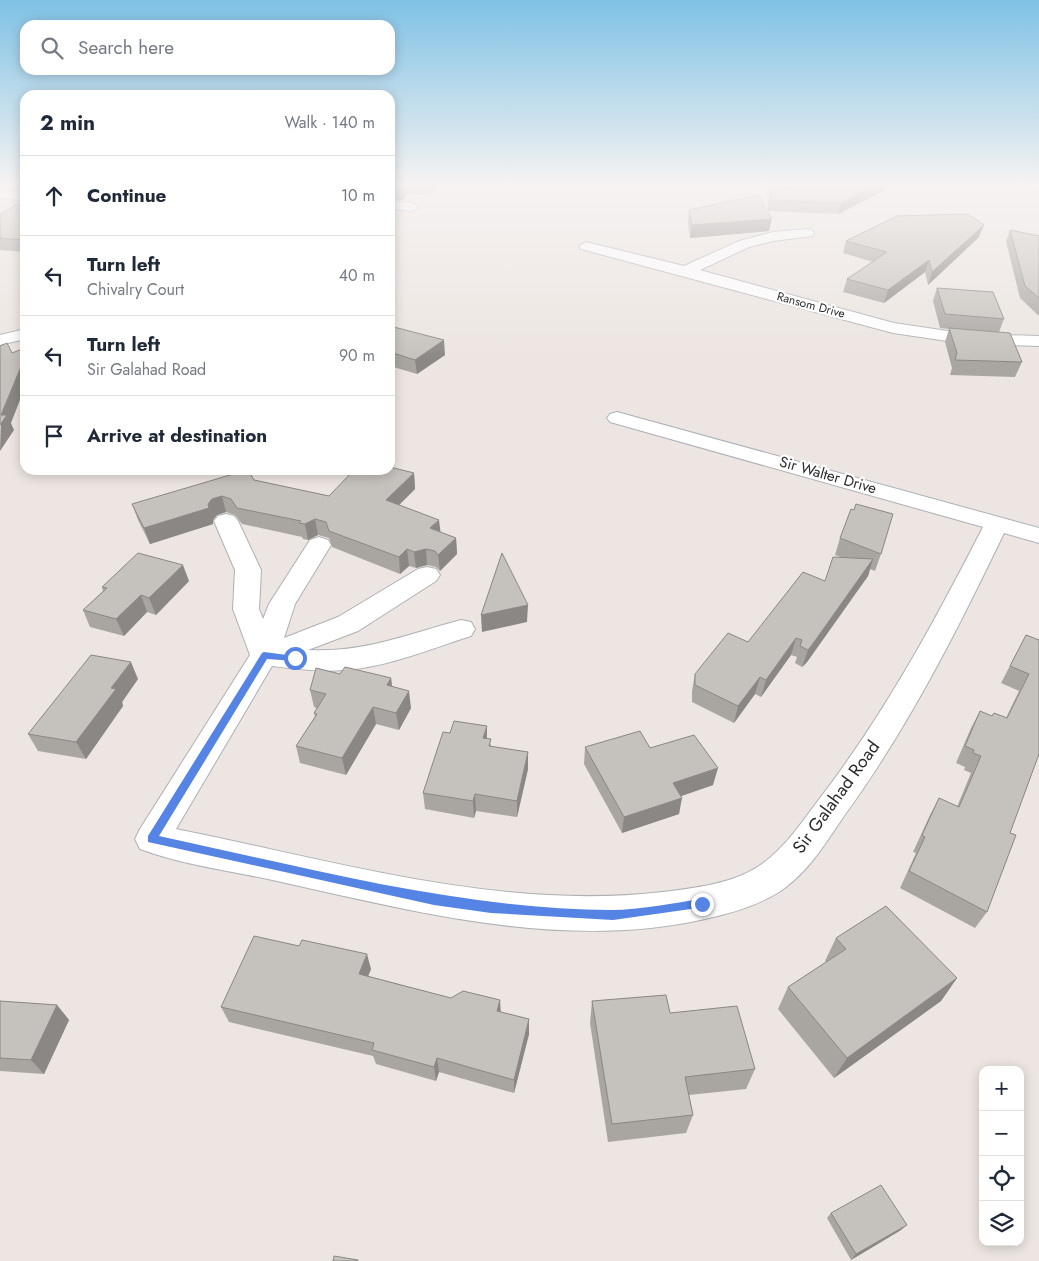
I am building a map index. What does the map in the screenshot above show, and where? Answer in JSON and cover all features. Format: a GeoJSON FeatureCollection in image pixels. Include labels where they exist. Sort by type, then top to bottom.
{"type":"FeatureCollection","features":[{"type":"Feature","properties":{"kind":"street"},"geometry":{"type":"LineString","coordinates":[[686,271],[729,248],[743,243]]}},
{"type":"Feature","properties":{"kind":"street","name":"Ransom Drive"},"geometry":{"type":"LineString","coordinates":[[586,246],[686,271],[892,328],[968,339],[1039,341]]}},
{"type":"Feature","properties":{"kind":"street"},"geometry":{"type":"LineString","coordinates":[[0,340],[20,335]]}},
{"type":"Feature","properties":{"kind":"street","name":"Sir Walter Drive"},"geometry":{"type":"LineString","coordinates":[[617,418],[897,494],[1039,536]]}},
{"type":"Feature","properties":{"kind":"street"},"geometry":{"type":"LineString","coordinates":[[226,521],[248,570],[246,608],[264,655]]}},
{"type":"Feature","properties":{"kind":"street","name":"Sir Galahad Road"},"geometry":{"type":"LineString","coordinates":[[264,655],[152,839],[434,900],[491,908],[613,915],[702,904],[740,892],[770,878],[796,854],[834,805],[914,680],[966,587],[996,524]]}},
{"type":"Feature","properties":{"kind":"street"},"geometry":{"type":"LineString","coordinates":[[264,655],[282,604],[319,545]]}},
{"type":"Feature","properties":{"kind":"street"},"geometry":{"type":"LineString","coordinates":[[264,655],[348,624],[427,575]]}},
{"type":"Feature","properties":{"kind":"street"},"geometry":{"type":"LineString","coordinates":[[264,655],[325,661],[348,660],[379,654],[461,629]]}},
{"type":"Feature","properties":{"kind":"building"},"geometry":{"type":"Polygon","coordinates":[[[853,243],[964,243],[932,272],[929,260],[888,290],[847,279],[887,252],[853,243]]]}},
{"type":"Feature","properties":{"kind":"building"},"geometry":{"type":"Polygon","coordinates":[[[1013,243],[1039,243],[1039,298],[1025,286],[1013,243]]]}},
{"type":"Feature","properties":{"kind":"building"},"geometry":{"type":"Polygon","coordinates":[[[937,288],[993,292],[1004,319],[945,314],[937,288]]]}},
{"type":"Feature","properties":{"kind":"building"},"geometry":{"type":"Polygon","coordinates":[[[395,327],[444,340],[415,360],[395,354],[395,327]]]}},
{"type":"Feature","properties":{"kind":"building"},"geometry":{"type":"Polygon","coordinates":[[[949,328],[1010,333],[1022,362],[955,360],[957,353],[949,328]]]}},
{"type":"Feature","properties":{"kind":"building"},"geometry":{"type":"Polygon","coordinates":[[[7,343],[12,353],[20,350],[20,369],[1,415],[7,415],[0,425],[0,346],[7,343]]]}},
{"type":"Feature","properties":{"kind":"building"},"geometry":{"type":"Polygon","coordinates":[[[395,468],[414,473],[386,500],[439,520],[430,528],[456,538],[438,555],[435,551],[426,549],[414,552],[407,549],[399,557],[329,531],[326,522],[315,519],[305,524],[299,523],[301,521],[237,508],[231,499],[222,496],[212,499],[208,504],[209,508],[144,528],[132,504],[230,475],[251,475],[254,480],[329,496],[349,475],[395,475],[395,468]]]}},
{"type":"Feature","properties":{"kind":"building"},"geometry":{"type":"Polygon","coordinates":[[[856,504],[893,514],[881,554],[840,538],[851,509],[854,510],[856,504]]]}},
{"type":"Feature","properties":{"kind":"building"},"geometry":{"type":"Polygon","coordinates":[[[138,553],[183,565],[149,598],[141,595],[116,619],[83,610],[107,588],[102,587],[138,553]]]}},
{"type":"Feature","properties":{"kind":"building"},"geometry":{"type":"Polygon","coordinates":[[[502,553],[528,605],[481,615],[502,553]]]}},
{"type":"Feature","properties":{"kind":"building"},"geometry":{"type":"Polygon","coordinates":[[[833,557],[873,559],[808,650],[800,646],[802,640],[796,638],[766,680],[760,677],[738,706],[695,685],[695,674],[728,633],[748,642],[803,572],[825,581],[833,557]]]}},
{"type":"Feature","properties":{"kind":"building"},"geometry":{"type":"Polygon","coordinates":[[[1026,635],[1039,640],[1039,754],[1010,833],[1016,835],[987,912],[909,871],[925,837],[922,835],[939,798],[959,807],[981,756],[973,753],[974,750],[965,746],[980,711],[992,716],[994,713],[1007,718],[1029,674],[1010,666],[1026,635]]]}},
{"type":"Feature","properties":{"kind":"building"},"geometry":{"type":"Polygon","coordinates":[[[91,655],[131,662],[111,688],[116,689],[76,742],[28,734],[91,655]]]}},
{"type":"Feature","properties":{"kind":"building"},"geometry":{"type":"Polygon","coordinates":[[[345,667],[391,678],[387,685],[409,691],[396,713],[373,707],[342,758],[296,746],[317,714],[314,713],[326,694],[310,690],[316,668],[340,674],[345,667]]]}},
{"type":"Feature","properties":{"kind":"building"},"geometry":{"type":"Polygon","coordinates":[[[454,721],[487,726],[483,738],[491,739],[489,746],[528,752],[517,801],[475,794],[473,801],[423,793],[443,732],[450,733],[454,721]]]}},
{"type":"Feature","properties":{"kind":"building"},"geometry":{"type":"Polygon","coordinates":[[[640,731],[650,748],[694,735],[718,768],[673,783],[682,798],[624,817],[585,747],[640,731]]]}},
{"type":"Feature","properties":{"kind":"building"},"geometry":{"type":"Polygon","coordinates":[[[886,906],[957,978],[847,1058],[788,987],[846,949],[836,938],[886,906]]]}},
{"type":"Feature","properties":{"kind":"building"},"geometry":{"type":"Polygon","coordinates":[[[254,936],[299,946],[302,940],[367,954],[359,974],[451,998],[463,991],[500,1000],[497,1011],[529,1019],[514,1080],[437,1058],[434,1067],[372,1050],[374,1043],[221,1007],[254,936]]]}},
{"type":"Feature","properties":{"kind":"building"},"geometry":{"type":"Polygon","coordinates":[[[666,995],[670,1013],[737,1006],[755,1069],[685,1077],[693,1115],[612,1124],[592,1001],[666,995]]]}},
{"type":"Feature","properties":{"kind":"building"},"geometry":{"type":"Polygon","coordinates":[[[0,1001],[57,1005],[31,1060],[0,1058],[0,1001]]]}},
{"type":"Feature","properties":{"kind":"building"},"geometry":{"type":"Polygon","coordinates":[[[881,1185],[907,1225],[856,1254],[831,1213],[881,1185]]]}},
{"type":"Feature","properties":{"kind":"building"},"geometry":{"type":"Polygon","coordinates":[[[334,1256],[358,1260],[358,1261],[333,1261],[334,1256]]]}},
{"type":"Feature","properties":{"kind":"route"},"geometry":{"type":"LineString","coordinates":[[295,658],[264,655],[152,839],[434,900],[491,908],[613,915],[702,904]]}}]}
